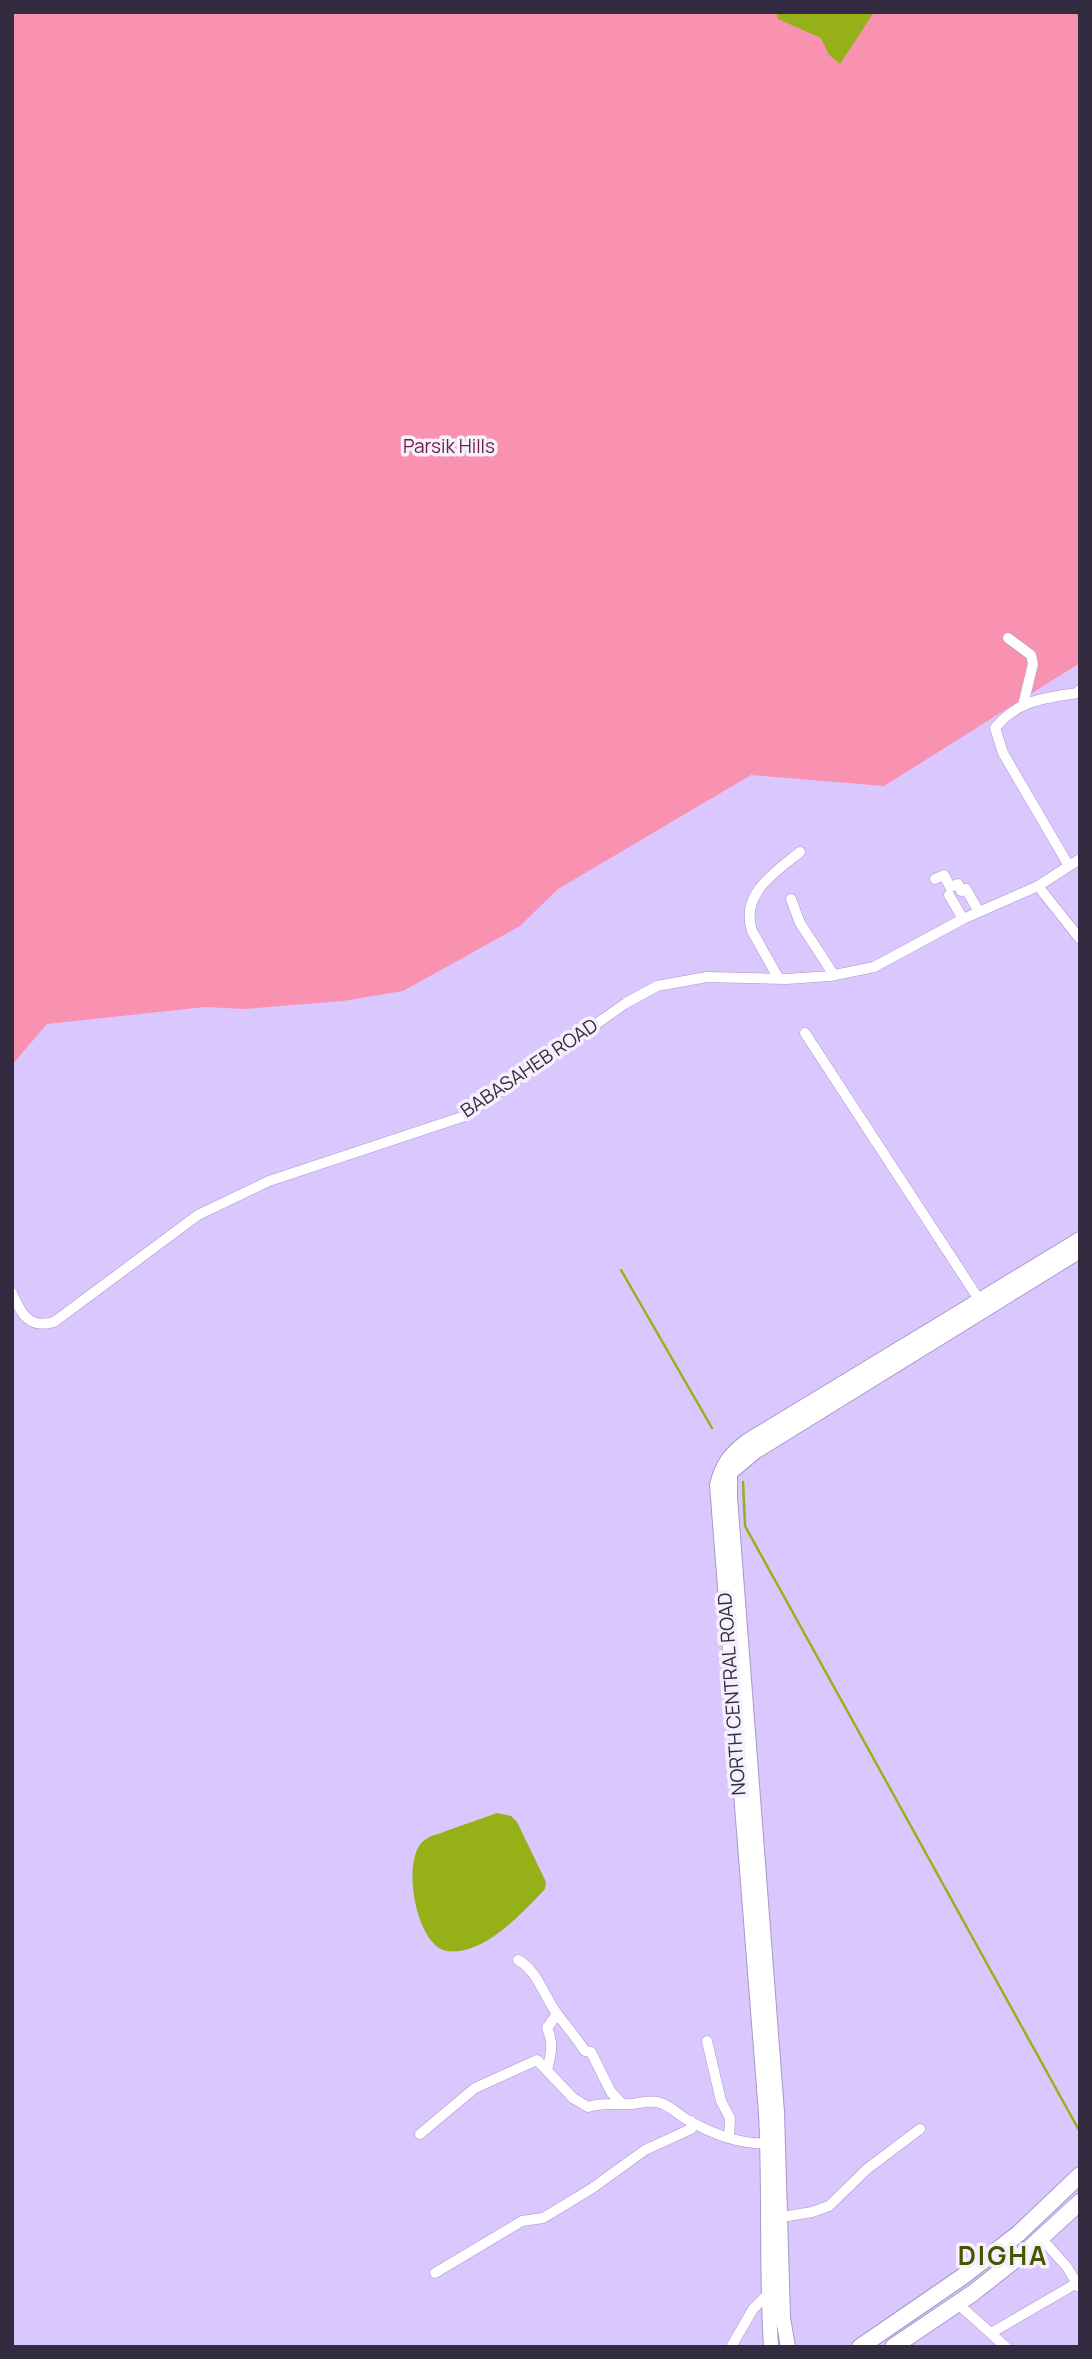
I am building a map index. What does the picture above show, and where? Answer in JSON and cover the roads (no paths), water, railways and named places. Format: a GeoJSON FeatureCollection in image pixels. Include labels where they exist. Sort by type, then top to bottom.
{"type":"FeatureCollection","features":[{"type":"Feature","properties":{"kind":"main road","name":"NORTH CENTRAL ROAD"},"geometry":{"type":"LineString","coordinates":[[983,1305],[1080,1239]]}},
{"type":"Feature","properties":{"kind":"main road","name":"NORTH CENTRAL ROAD"},"geometry":{"type":"LineString","coordinates":[[788,2347],[783,2318],[775,2218],[773,2143],[717,1485],[732,1453],[747,1441],[1080,1251]]}},
{"type":"Feature","properties":{"kind":"main road"},"geometry":{"type":"LineString","coordinates":[[860,2347],[962,2277],[1018,2234],[1080,2175]]}},
{"type":"Feature","properties":{"kind":"main road"},"geometry":{"type":"LineString","coordinates":[[893,2347],[957,2303],[1041,2238],[1080,2202]]}},
{"type":"Feature","properties":{"kind":"main road","name":"NORTH CENTRAL ROAD"},"geometry":{"type":"LineString","coordinates":[[771,2347],[768,2294],[775,2218]]}},
{"type":"Feature","properties":{"kind":"street"},"geometry":{"type":"LineString","coordinates":[[1009,638],[1031,655],[1033,664],[1023,705]]}},
{"type":"Feature","properties":{"kind":"street"},"geometry":{"type":"LineString","coordinates":[[1069,866],[1003,753],[996,728],[1007,714],[1023,705],[1077,693],[1080,690]]}},
{"type":"Feature","properties":{"kind":"street"},"geometry":{"type":"LineString","coordinates":[[779,979],[752,931],[751,900],[757,890],[800,852]]}},
{"type":"Feature","properties":{"kind":"street","name":"BABASAHEB ROAD"},"geometry":{"type":"LineString","coordinates":[[12,1293],[19,1310],[30,1321],[41,1325],[54,1322],[198,1215],[268,1181],[465,1116],[626,1003],[657,986],[707,977],[779,979],[834,975],[874,967],[963,919],[1038,886],[1080,859]]}},
{"type":"Feature","properties":{"kind":"street"},"geometry":{"type":"LineString","coordinates":[[935,879],[944,875],[950,887],[958,884],[961,891],[966,889],[979,912]]}},
{"type":"Feature","properties":{"kind":"street"},"geometry":{"type":"LineString","coordinates":[[1038,886],[1080,939]]}},
{"type":"Feature","properties":{"kind":"street"},"geometry":{"type":"LineString","coordinates":[[949,895],[963,919]]}},
{"type":"Feature","properties":{"kind":"street"},"geometry":{"type":"LineString","coordinates":[[791,899],[800,923],[834,975]]}},
{"type":"Feature","properties":{"kind":"street"},"geometry":{"type":"LineString","coordinates":[[805,1032],[983,1305]]}},
{"type":"Feature","properties":{"kind":"street"},"geometry":{"type":"LineString","coordinates":[[517,1961],[532,1973],[557,2014],[571,2029],[585,2051],[592,2052],[611,2092],[623,2104]]}},
{"type":"Feature","properties":{"kind":"street"},"geometry":{"type":"LineString","coordinates":[[547,2070],[553,2050],[547,2028],[557,2014]]}},
{"type":"Feature","properties":{"kind":"street"},"geometry":{"type":"LineString","coordinates":[[707,2041],[721,2101],[730,2118],[729,2138]]}},
{"type":"Feature","properties":{"kind":"street"},"geometry":{"type":"LineString","coordinates":[[420,2134],[475,2088],[537,2060],[573,2098],[588,2107],[600,2103],[651,2101],[663,2104],[691,2121],[729,2138],[751,2143],[773,2143]]}},
{"type":"Feature","properties":{"kind":"street"},"geometry":{"type":"LineString","coordinates":[[435,2273],[522,2221],[543,2218],[591,2189],[645,2150],[691,2129],[691,2121]]}},
{"type":"Feature","properties":{"kind":"street"},"geometry":{"type":"LineString","coordinates":[[775,2218],[812,2212],[829,2206],[867,2169],[920,2129]]}},
{"type":"Feature","properties":{"kind":"street"},"geometry":{"type":"LineString","coordinates":[[991,2333],[1078,2285],[1067,2267],[1041,2238]]}},
{"type":"Feature","properties":{"kind":"street"},"geometry":{"type":"LineString","coordinates":[[731,2347],[752,2309],[768,2294]]}},
{"type":"Feature","properties":{"kind":"street"},"geometry":{"type":"LineString","coordinates":[[957,2303],[1006,2347]]}},
{"type":"Feature","properties":{"kind":"waterway"},"geometry":{"type":"LineString","coordinates":[[1070,12],[1080,14]]}},
{"type":"Feature","properties":{"kind":"waterway"},"geometry":{"type":"LineString","coordinates":[[621,1270],[712,1428]]}},
{"type":"Feature","properties":{"kind":"waterway"},"geometry":{"type":"LineString","coordinates":[[743,1482],[745,1526],[1080,2132]]}},
{"type":"Feature","properties":{"kind":"district","name":"DIGHA"},"geometry":{"type":"Point","coordinates":[1003,2258]}},
{"type":"Feature","properties":{"kind":"park label","name":"Parsik Hills"},"geometry":{"type":"Point","coordinates":[449,448]}}]}
